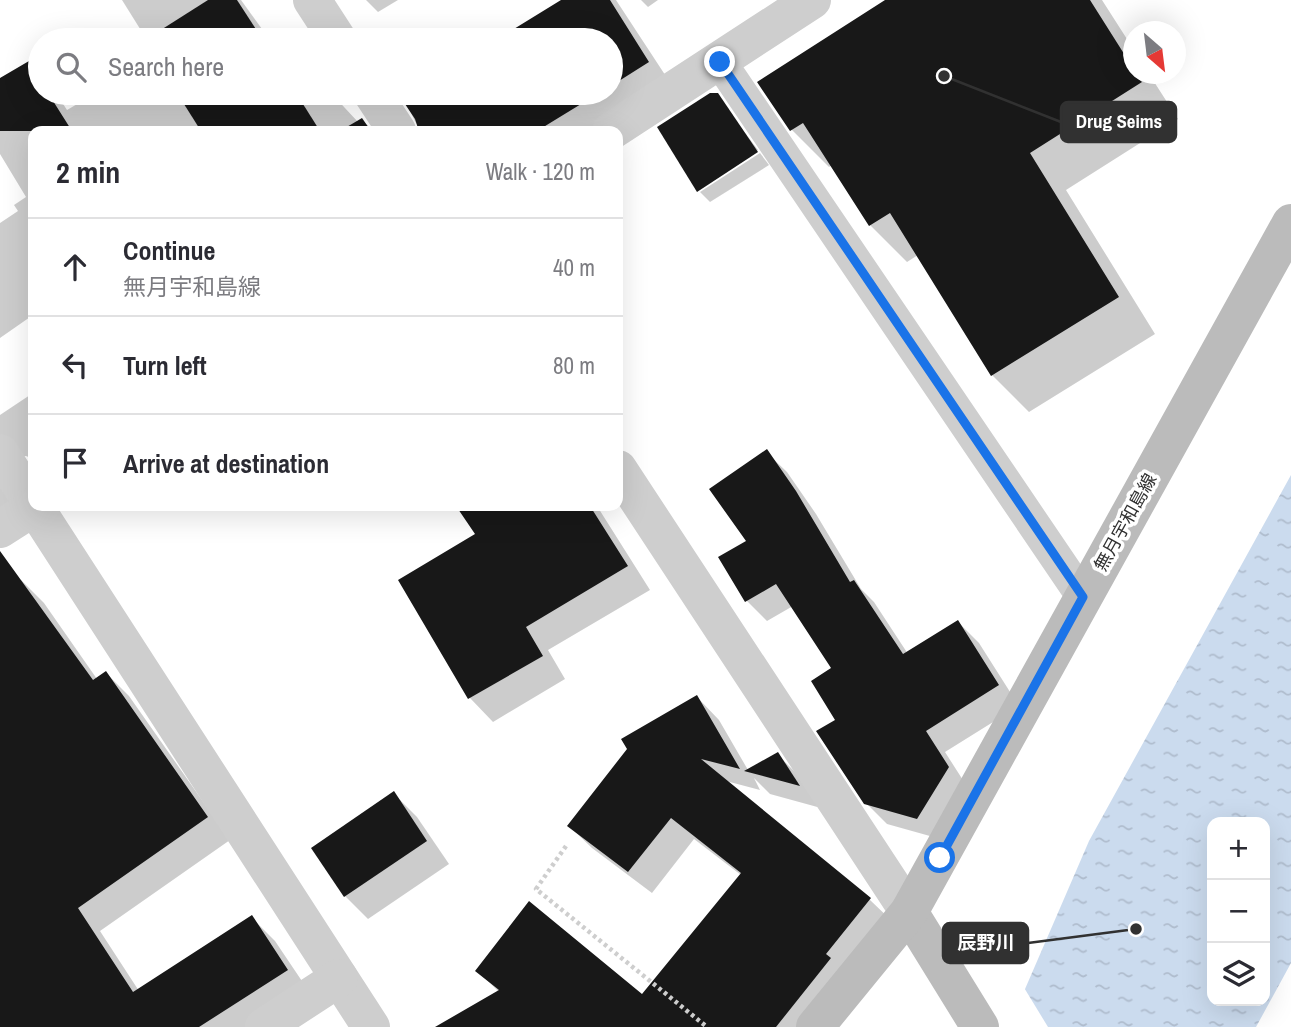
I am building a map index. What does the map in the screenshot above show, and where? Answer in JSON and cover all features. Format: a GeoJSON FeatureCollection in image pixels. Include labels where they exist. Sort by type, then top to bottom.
{"type":"FeatureCollection","features":[{"type":"Feature","properties":{"kind":"main road","name":"無月宇和島線"},"geometry":{"type":"LineString","coordinates":[[815,1027],[909,912],[1291,223]]}},
{"type":"Feature","properties":{"kind":"main road"},"geometry":{"type":"LineString","coordinates":[[909,912],[980,1027]]}},
{"type":"Feature","properties":{"kind":"street"},"geometry":{"type":"LineString","coordinates":[[312,0],[330,28]]}},
{"type":"Feature","properties":{"kind":"street"},"geometry":{"type":"LineString","coordinates":[[619,126],[811,0]]}},
{"type":"Feature","properties":{"kind":"street"},"geometry":{"type":"LineString","coordinates":[[380,105],[394,126]]}},
{"type":"Feature","properties":{"kind":"street"},"geometry":{"type":"LineString","coordinates":[[0,453],[28,495]]}},
{"type":"Feature","properties":{"kind":"street"},"geometry":{"type":"LineString","coordinates":[[623,477],[909,912]]}},
{"type":"Feature","properties":{"kind":"street"},"geometry":{"type":"LineString","coordinates":[[0,529],[28,510]]}},
{"type":"Feature","properties":{"kind":"street"},"geometry":{"type":"LineString","coordinates":[[39,511],[370,1027]]}},
{"type":"Feature","properties":{"kind":"street"},"geometry":{"type":"LineString","coordinates":[[264,1027],[338,978]]}},
{"type":"Feature","properties":{"kind":"lane"},"geometry":{"type":"LineString","coordinates":[[720,62],[1083,597]]}},
{"type":"Feature","properties":{"kind":"path"},"geometry":{"type":"LineString","coordinates":[[566,846],[536,889],[707,1027]]}},
{"type":"Feature","properties":{"kind":"water"},"geometry":{"type":"Polygon","coordinates":[[[1291,475],[1291,963],[1270,1001],[1270,817],[1207,817],[1207,1006],[1267,1006],[1256,1027],[1001,1027],[1022,996],[1089,841],[1291,475]]]}},
{"type":"Feature","properties":{"kind":"pier"},"geometry":{"type":"Polygon","coordinates":[[[1023,986],[1048,1027],[998,1027],[1023,986]]]}},
{"type":"Feature","properties":{"kind":"building"},"geometry":{"type":"Polygon","coordinates":[[[208,0],[237,0],[255,28],[164,28],[208,0]]]}},
{"type":"Feature","properties":{"kind":"building"},"geometry":{"type":"Polygon","coordinates":[[[561,0],[610,0],[649,62],[623,78],[623,28],[516,28],[561,0]]]}},
{"type":"Feature","properties":{"kind":"building"},"geometry":{"type":"Polygon","coordinates":[[[885,0],[1090,0],[1123,52],[1123,84],[1139,84],[1030,153],[1119,297],[991,376],[890,213],[869,226],[803,123],[790,131],[757,82],[885,0]]]}},
{"type":"Feature","properties":{"kind":"building"},"geometry":{"type":"Polygon","coordinates":[[[28,62],[28,105],[56,105],[69,126],[28,126],[28,131],[0,131],[0,78],[28,62]]]}},
{"type":"Feature","properties":{"kind":"building"},"geometry":{"type":"Polygon","coordinates":[[[710,93],[718,93],[758,152],[697,192],[657,127],[710,93]]]}},
{"type":"Feature","properties":{"kind":"building"},"geometry":{"type":"Polygon","coordinates":[[[185,105],[304,105],[317,126],[198,126],[185,105]]]}},
{"type":"Feature","properties":{"kind":"building"},"geometry":{"type":"Polygon","coordinates":[[[406,105],[579,105],[545,126],[417,126],[406,105]]]}},
{"type":"Feature","properties":{"kind":"building"},"geometry":{"type":"Polygon","coordinates":[[[362,118],[368,126],[348,126],[362,118]]]}},
{"type":"Feature","properties":{"kind":"building"},"geometry":{"type":"Polygon","coordinates":[[[767,449],[796,491],[850,582],[854,580],[903,654],[958,620],[999,685],[926,731],[949,767],[917,819],[864,804],[816,731],[835,720],[811,681],[831,668],[776,584],[745,602],[718,557],[746,541],[709,489],[767,449]]]}},
{"type":"Feature","properties":{"kind":"building"},"geometry":{"type":"Polygon","coordinates":[[[459,511],[593,511],[628,566],[526,627],[543,656],[468,699],[398,580],[475,534],[459,511]]]}},
{"type":"Feature","properties":{"kind":"building"},"geometry":{"type":"Polygon","coordinates":[[[0,551],[93,680],[106,671],[208,817],[78,908],[133,992],[252,915],[288,970],[199,1027],[0,1027],[0,551]]]}},
{"type":"Feature","properties":{"kind":"building"},"geometry":{"type":"Polygon","coordinates":[[[697,695],[740,769],[701,759],[871,898],[826,954],[831,958],[776,1027],[435,1027],[499,990],[475,971],[529,901],[642,994],[741,873],[671,818],[628,872],[567,826],[627,749],[621,739],[697,695]]]}},
{"type":"Feature","properties":{"kind":"building"},"geometry":{"type":"Polygon","coordinates":[[[778,752],[800,786],[744,771],[778,752]]]}},
{"type":"Feature","properties":{"kind":"building"},"geometry":{"type":"Polygon","coordinates":[[[394,791],[427,841],[344,897],[311,848],[394,791]]]}},
{"type":"Feature","properties":{"kind":"place","name":"Drug Seims"},"geometry":{"type":"Point","coordinates":[944,76]}},
{"type":"Feature","properties":{"kind":"place","name":"辰野川"},"geometry":{"type":"Point","coordinates":[1136,929]}},
{"type":"Feature","properties":{"kind":"route"},"geometry":{"type":"LineString","coordinates":[[720,62],[1083,597],[940,858]]}}]}
